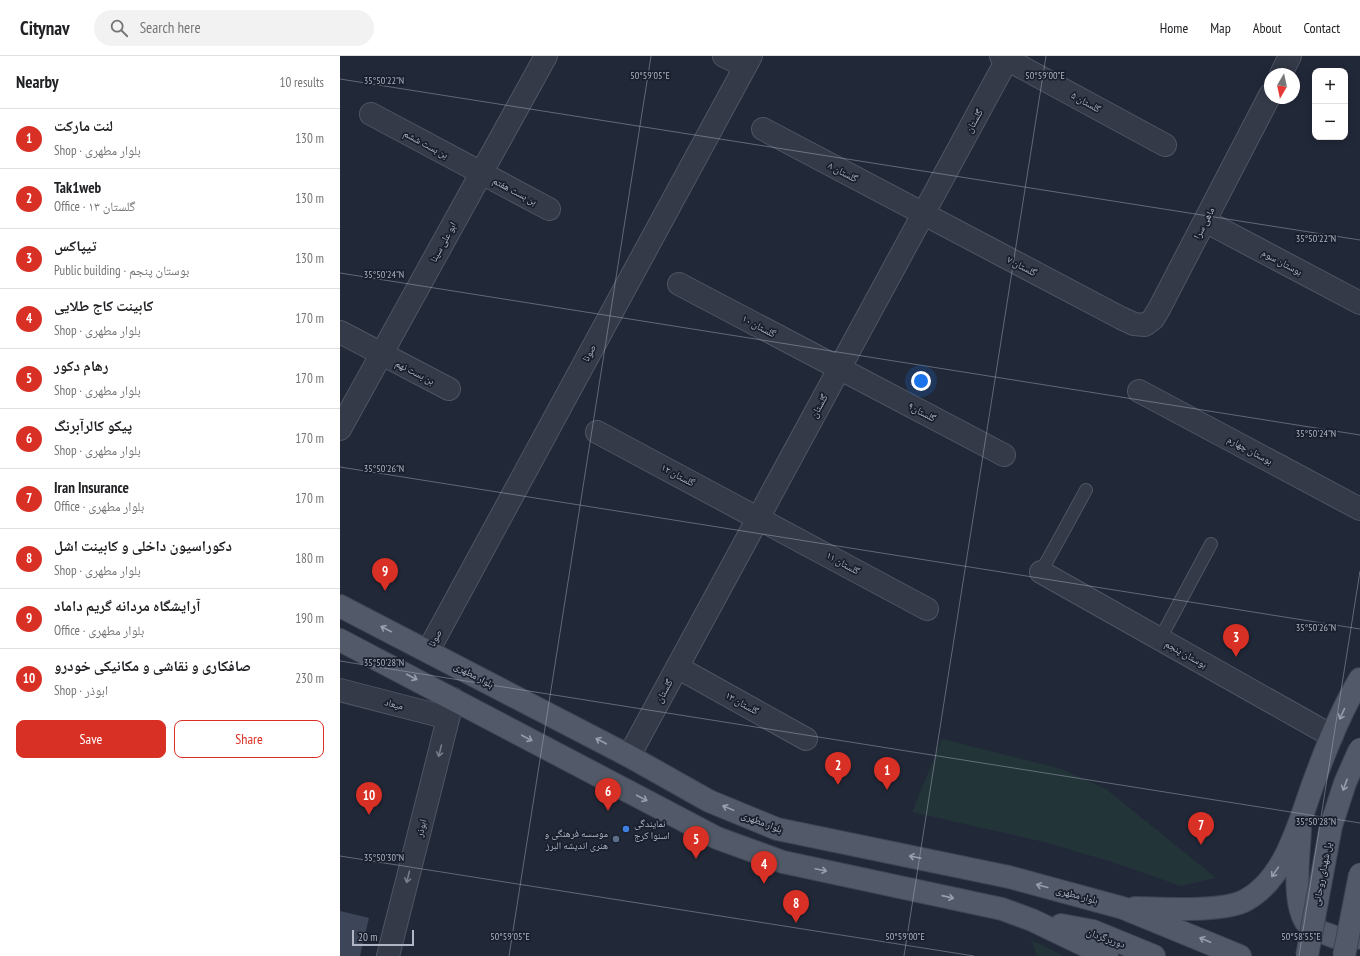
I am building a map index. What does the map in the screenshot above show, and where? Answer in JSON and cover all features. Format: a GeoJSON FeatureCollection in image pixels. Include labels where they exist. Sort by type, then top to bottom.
{"type":"FeatureCollection","features":[{"type":"Feature","properties":{"kind":"main road","name":"بلوار مطهری"},"geometry":{"type":"LineString","coordinates":[[340,606],[629,756],[709,801],[777,829],[1009,877],[1123,908],[1240,956]]}},
{"type":"Feature","properties":{"kind":"main road"},"geometry":{"type":"LineString","coordinates":[[340,640],[451,708],[717,838],[783,862],[1002,909],[1032,920],[1107,956]]}},
{"type":"Feature","properties":{"kind":"main road"},"geometry":{"type":"LineString","coordinates":[[1123,908],[1223,907],[1246,901],[1265,886],[1278,868],[1300,825],[1315,776],[1332,736],[1360,679]]}},
{"type":"Feature","properties":{"kind":"main road","name":"پل شهدای روحانی"},"geometry":{"type":"LineString","coordinates":[[1307,956],[1331,826],[1345,783],[1360,749]]}},
{"type":"Feature","properties":{"kind":"main road"},"geometry":{"type":"LineString","coordinates":[[1300,825],[1299,906],[1307,923],[1335,938],[1352,940],[1360,937]]}},
{"type":"Feature","properties":{"kind":"main road"},"geometry":{"type":"LineString","coordinates":[[1344,956],[1360,874]]}},
{"type":"Feature","properties":{"kind":"main road","name":"دوربرگردان"},"geometry":{"type":"LineString","coordinates":[[1032,920],[1093,931],[1154,956]]}},
{"type":"Feature","properties":{"kind":"street","name":"ابو علی سینا"},"geometry":{"type":"LineString","coordinates":[[340,429],[546,56]]}},
{"type":"Feature","properties":{"kind":"street"},"geometry":{"type":"LineString","coordinates":[[724,56],[748,61]]}},
{"type":"Feature","properties":{"kind":"street"},"geometry":{"type":"LineString","coordinates":[[1284,68],[1290,56]]}},
{"type":"Feature","properties":{"kind":"street","name":"گلستان ۵"},"geometry":{"type":"LineString","coordinates":[[1006,57],[1165,145]]}},
{"type":"Feature","properties":{"kind":"street","name":"گلستان"},"geometry":{"type":"LineString","coordinates":[[629,756],[923,214],[1006,57]]}},
{"type":"Feature","properties":{"kind":"street","name":"صونا"},"geometry":{"type":"LineString","coordinates":[[428,651],[748,61]]}},
{"type":"Feature","properties":{"kind":"street","name":"ماهی سرا"},"geometry":{"type":"LineString","coordinates":[[1120,318],[1134,324],[1145,325],[1153,319],[1265,104]]}},
{"type":"Feature","properties":{"kind":"street","name":"بن بست ششم"},"geometry":{"type":"LineString","coordinates":[[370,114],[481,173]]}},
{"type":"Feature","properties":{"kind":"street","name":"گلستان ۸"},"geometry":{"type":"LineString","coordinates":[[763,129],[923,214]]}},
{"type":"Feature","properties":{"kind":"street","name":"بن بست هفتم"},"geometry":{"type":"LineString","coordinates":[[481,173],[549,209]]}},
{"type":"Feature","properties":{"kind":"street","name":"گلستان ۷"},"geometry":{"type":"LineString","coordinates":[[923,214],[1120,318]]}},
{"type":"Feature","properties":{"kind":"street","name":"بوستان سوم"},"geometry":{"type":"LineString","coordinates":[[1205,221],[1360,303]]}},
{"type":"Feature","properties":{"kind":"street","name":"گلستان ۱۰"},"geometry":{"type":"LineString","coordinates":[[679,284],[839,368]]}},
{"type":"Feature","properties":{"kind":"street","name":"بن بست نهم"},"geometry":{"type":"LineString","coordinates":[[340,332],[449,389]]}},
{"type":"Feature","properties":{"kind":"street","name":"گلستان۹"},"geometry":{"type":"LineString","coordinates":[[839,368],[1004,455]]}},
{"type":"Feature","properties":{"kind":"street","name":"بوستان چهارم"},"geometry":{"type":"LineString","coordinates":[[1139,391],[1360,509]]}},
{"type":"Feature","properties":{"kind":"street","name":"گلستان ۱۲"},"geometry":{"type":"LineString","coordinates":[[597,432],[759,517]]}},
{"type":"Feature","properties":{"kind":"street","name":"گلستان ۱۱"},"geometry":{"type":"LineString","coordinates":[[759,517],[927,609]]}},
{"type":"Feature","properties":{"kind":"street","name":"بوستان پنجم"},"geometry":{"type":"LineString","coordinates":[[1041,572],[1332,736]]}},
{"type":"Feature","properties":{"kind":"street","name":"گلستان ۱۳"},"geometry":{"type":"LineString","coordinates":[[677,667],[806,739]]}},
{"type":"Feature","properties":{"kind":"street","name":"میعاد"},"geometry":{"type":"LineString","coordinates":[[340,690],[451,708]]}},
{"type":"Feature","properties":{"kind":"street","name":"ابوذر"},"geometry":{"type":"LineString","coordinates":[[388,956],[451,708]]}},
{"type":"Feature","properties":{"kind":"lane"},"geometry":{"type":"LineString","coordinates":[[1041,572],[1086,490]]}},
{"type":"Feature","properties":{"kind":"lane"},"geometry":{"type":"LineString","coordinates":[[1160,639],[1210,544]]}},
{"type":"Feature","properties":{"kind":"shaded area"},"geometry":{"type":"Polygon","coordinates":[[[942,739],[1061,769],[1106,789],[1216,878],[1181,886],[1112,862],[1044,842],[912,812],[942,739]]]}},
{"type":"Feature","properties":{"kind":"shaded area"},"geometry":{"type":"Polygon","coordinates":[[[1031,940],[1064,956],[1037,956],[1031,940]]]}},
{"type":"Feature","properties":{"kind":"building"},"geometry":{"type":"Polygon","coordinates":[[[340,911],[369,918],[360,956],[340,956],[340,911]]]}},
{"type":"Feature","properties":{"kind":"place","name":"آرایشگاه مردانه گریم داماد"},"geometry":{"type":"Point","coordinates":[385,591]}},
{"type":"Feature","properties":{"kind":"place","name":"تیپاکس"},"geometry":{"type":"Point","coordinates":[1236,657]}},
{"type":"Feature","properties":{"kind":"place","name":"Tak1web"},"geometry":{"type":"Point","coordinates":[838,785]}},
{"type":"Feature","properties":{"kind":"place","name":"لنت مارکت"},"geometry":{"type":"Point","coordinates":[887,790]}},
{"type":"Feature","properties":{"kind":"place","name":"پیکو کالرآبرنگ"},"geometry":{"type":"Point","coordinates":[608,811]}},
{"type":"Feature","properties":{"kind":"place","name":"صافکاری و نقاشی و مکانیکی خودرو"},"geometry":{"type":"Point","coordinates":[369,815]}},
{"type":"Feature","properties":{"kind":"place","name":"نمایندگی اسنوا کرج"},"geometry":{"type":"Point","coordinates":[626,829]}},
{"type":"Feature","properties":{"kind":"place","name":"موسسه فرهنگی و هنری اندیشه البرز"},"geometry":{"type":"Point","coordinates":[616,839]}},
{"type":"Feature","properties":{"kind":"place","name":"Iran Insurance"},"geometry":{"type":"Point","coordinates":[1201,845]}},
{"type":"Feature","properties":{"kind":"place","name":"رهام دکور"},"geometry":{"type":"Point","coordinates":[696,859]}},
{"type":"Feature","properties":{"kind":"place","name":"کابینت کاج طلایی"},"geometry":{"type":"Point","coordinates":[764,884]}},
{"type":"Feature","properties":{"kind":"place","name":"دکوراسیون داخلی و کابینت اشل"},"geometry":{"type":"Point","coordinates":[796,923]}}]}
